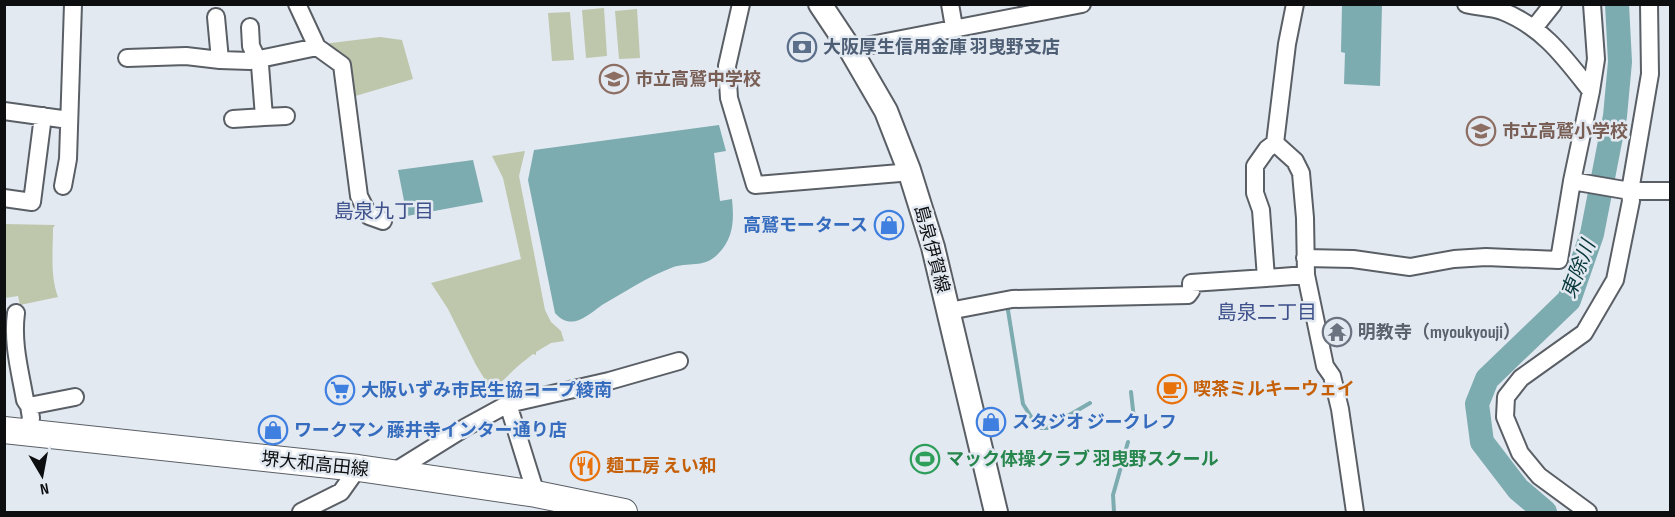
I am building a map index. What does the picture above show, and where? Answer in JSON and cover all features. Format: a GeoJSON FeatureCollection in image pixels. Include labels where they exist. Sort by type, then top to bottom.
{"type":"FeatureCollection","features":[{"type":"Feature","properties":{"kind":"main road","name":"島泉伊賀線"},"geometry":{"type":"LineString","coordinates":[[820,4],[850,49],[886,111],[909,170],[933,248],[996,513]]}},
{"type":"Feature","properties":{"kind":"main road","name":"堺大和高田線"},"geometry":{"type":"LineString","coordinates":[[20,422],[536,494],[624,513]]}},
{"type":"Feature","properties":{"kind":"street"},"geometry":{"type":"LineString","coordinates":[[63,186],[68,159],[73,4]]}},
{"type":"Feature","properties":{"kind":"street"},"geometry":{"type":"LineString","coordinates":[[297,4],[317,47],[342,65],[359,196],[369,216],[383,221]]}},
{"type":"Feature","properties":{"kind":"street"},"geometry":{"type":"LineString","coordinates":[[741,4],[728,66],[729,98],[755,185],[900,173],[909,170]]}},
{"type":"Feature","properties":{"kind":"street"},"geometry":{"type":"LineString","coordinates":[[950,4],[954,27]]}},
{"type":"Feature","properties":{"kind":"street"},"geometry":{"type":"LineString","coordinates":[[1266,278],[1261,210],[1255,193],[1255,166],[1267,149],[1275,143],[1287,44],[1295,4]]}},
{"type":"Feature","properties":{"kind":"street"},"geometry":{"type":"LineString","coordinates":[[1466,4],[1501,11],[1534,28],[1557,47],[1591,91]]}},
{"type":"Feature","properties":{"kind":"street"},"geometry":{"type":"LineString","coordinates":[[1534,28],[1553,4]]}},
{"type":"Feature","properties":{"kind":"street"},"geometry":{"type":"LineString","coordinates":[[949,312],[1012,299],[1188,295],[1191,291],[1191,284],[1266,278],[1306,266],[1353,259],[1410,267],[1454,259],[1486,257],[1559,260],[1596,59],[1592,4]]}},
{"type":"Feature","properties":{"kind":"street"},"geometry":{"type":"LineString","coordinates":[[1588,513],[1539,476],[1520,453],[1505,417],[1506,397],[1521,378],[1584,333],[1615,280],[1631,201],[1630,191],[1650,74],[1649,4]]}},
{"type":"Feature","properties":{"kind":"street"},"geometry":{"type":"LineString","coordinates":[[850,49],[1074,5]]}},
{"type":"Feature","properties":{"kind":"street"},"geometry":{"type":"LineString","coordinates":[[216,17],[220,60]]}},
{"type":"Feature","properties":{"kind":"street"},"geometry":{"type":"LineString","coordinates":[[250,27],[251,46],[258,59],[264,117]]}},
{"type":"Feature","properties":{"kind":"street"},"geometry":{"type":"LineString","coordinates":[[127,58],[186,56],[250,61],[317,47]]}},
{"type":"Feature","properties":{"kind":"street"},"geometry":{"type":"LineString","coordinates":[[4,111],[69,120]]}},
{"type":"Feature","properties":{"kind":"street"},"geometry":{"type":"LineString","coordinates":[[4,198],[32,201],[43,116]]}},
{"type":"Feature","properties":{"kind":"street"},"geometry":{"type":"LineString","coordinates":[[232,119],[286,116]]}},
{"type":"Feature","properties":{"kind":"street"},"geometry":{"type":"LineString","coordinates":[[1275,143],[1295,161],[1301,173],[1306,266],[1325,366],[1332,376],[1340,409],[1355,513]]}},
{"type":"Feature","properties":{"kind":"street"},"geometry":{"type":"LineString","coordinates":[[1575,182],[1630,191],[1671,191]]}},
{"type":"Feature","properties":{"kind":"street"},"geometry":{"type":"LineString","coordinates":[[16,313],[13,331],[26,400],[20,422]]}},
{"type":"Feature","properties":{"kind":"street"},"geometry":{"type":"LineString","coordinates":[[392,473],[508,404],[609,381],[679,361]]}},
{"type":"Feature","properties":{"kind":"street"},"geometry":{"type":"LineString","coordinates":[[20,422],[75,397]]}},
{"type":"Feature","properties":{"kind":"street"},"geometry":{"type":"LineString","coordinates":[[508,404],[536,494]]}},
{"type":"Feature","properties":{"kind":"street"},"geometry":{"type":"LineString","coordinates":[[302,513],[341,492],[358,468]]}},
{"type":"Feature","properties":{"kind":"green space"},"geometry":{"type":"Polygon","coordinates":[[[604,8],[607,56],[586,58],[582,10],[604,8]]]}},
{"type":"Feature","properties":{"kind":"green space"},"geometry":{"type":"Polygon","coordinates":[[[637,9],[640,58],[619,59],[615,11],[637,9]]]}},
{"type":"Feature","properties":{"kind":"green space"},"geometry":{"type":"Polygon","coordinates":[[[570,12],[574,60],[552,61],[548,13],[570,12]]]}},
{"type":"Feature","properties":{"kind":"green space"},"geometry":{"type":"Polygon","coordinates":[[[380,37],[402,40],[413,79],[352,97],[323,44],[380,37]]]}},
{"type":"Feature","properties":{"kind":"green space"},"geometry":{"type":"Polygon","coordinates":[[[525,151],[519,176],[545,310],[551,322],[561,331],[564,341],[551,343],[536,352],[536,355],[533,354],[492,391],[476,365],[448,309],[431,283],[521,259],[503,178],[492,156],[525,151]]]}},
{"type":"Feature","properties":{"kind":"green space"},"geometry":{"type":"Polygon","coordinates":[[[5,224],[55,225],[52,263],[58,297],[20,305],[18,296],[5,298],[5,224]]]}},
{"type":"Feature","properties":{"kind":"water"},"geometry":{"type":"Polygon","coordinates":[[[1342,5],[1382,5],[1380,86],[1344,84],[1345,53],[1341,52],[1342,5]]]}},
{"type":"Feature","properties":{"kind":"water"},"geometry":{"type":"Polygon","coordinates":[[[719,125],[726,151],[714,153],[720,201],[732,199],[733,214],[730,235],[723,248],[707,262],[677,266],[653,276],[579,320],[566,321],[560,318],[555,313],[528,180],[534,150],[719,125]]]}},
{"type":"Feature","properties":{"kind":"water"},"geometry":{"type":"Polygon","coordinates":[[[473,160],[483,202],[407,216],[398,170],[473,160]]]}},
{"type":"Feature","properties":{"kind":"waterway","name":"東除川"},"geometry":{"type":"LineString","coordinates":[[1545,512],[1518,489],[1482,442],[1477,404],[1487,379],[1569,300],[1592,234],[1615,116],[1620,62],[1617,4]]}},
{"type":"Feature","properties":{"kind":"waterway"},"geometry":{"type":"LineString","coordinates":[[1007,304],[1023,404],[1037,426],[1047,428],[1090,403]]}},
{"type":"Feature","properties":{"kind":"waterway"},"geometry":{"type":"LineString","coordinates":[[1131,392],[1134,419],[1132,428]]}},
{"type":"Feature","properties":{"kind":"waterway"},"geometry":{"type":"LineString","coordinates":[[1114,512],[1113,495],[1128,442]]}},
{"type":"Feature","properties":{"kind":"place","name":"大阪厚生信用金庫 羽曳野支店"},"geometry":{"type":"Point","coordinates":[802,47]}},
{"type":"Feature","properties":{"kind":"place","name":"市立高鷲中学校"},"geometry":{"type":"Point","coordinates":[614,79]}},
{"type":"Feature","properties":{"kind":"place","name":"市立高鷲小学校"},"geometry":{"type":"Point","coordinates":[1481,131]}},
{"type":"Feature","properties":{"kind":"place","name":"高鷲モータース"},"geometry":{"type":"Point","coordinates":[889,225]}},
{"type":"Feature","properties":{"kind":"place","name":"明教寺（myoukyouji）"},"geometry":{"type":"Point","coordinates":[1337,332]}},
{"type":"Feature","properties":{"kind":"place","name":"喫茶ミルキーウェイ"},"geometry":{"type":"Point","coordinates":[1172,389]}},
{"type":"Feature","properties":{"kind":"place","name":"大阪いずみ市民生協コープ綾南"},"geometry":{"type":"Point","coordinates":[340,390]}},
{"type":"Feature","properties":{"kind":"place","name":"スタジオ ジークレフ"},"geometry":{"type":"Point","coordinates":[991,422]}},
{"type":"Feature","properties":{"kind":"place","name":"ワークマン 藤井寺インター通り店"},"geometry":{"type":"Point","coordinates":[273,430]}},
{"type":"Feature","properties":{"kind":"place","name":"マック体操クラブ 羽曳野スクール"},"geometry":{"type":"Point","coordinates":[925,459]}},
{"type":"Feature","properties":{"kind":"place","name":"麺工房 えい和"},"geometry":{"type":"Point","coordinates":[585,466]}},
{"type":"Feature","properties":{"kind":"district","name":"島泉九丁目"},"geometry":{"type":"Point","coordinates":[384,211]}},
{"type":"Feature","properties":{"kind":"district","name":"島泉二丁目"},"geometry":{"type":"Point","coordinates":[1267,312]}}]}
